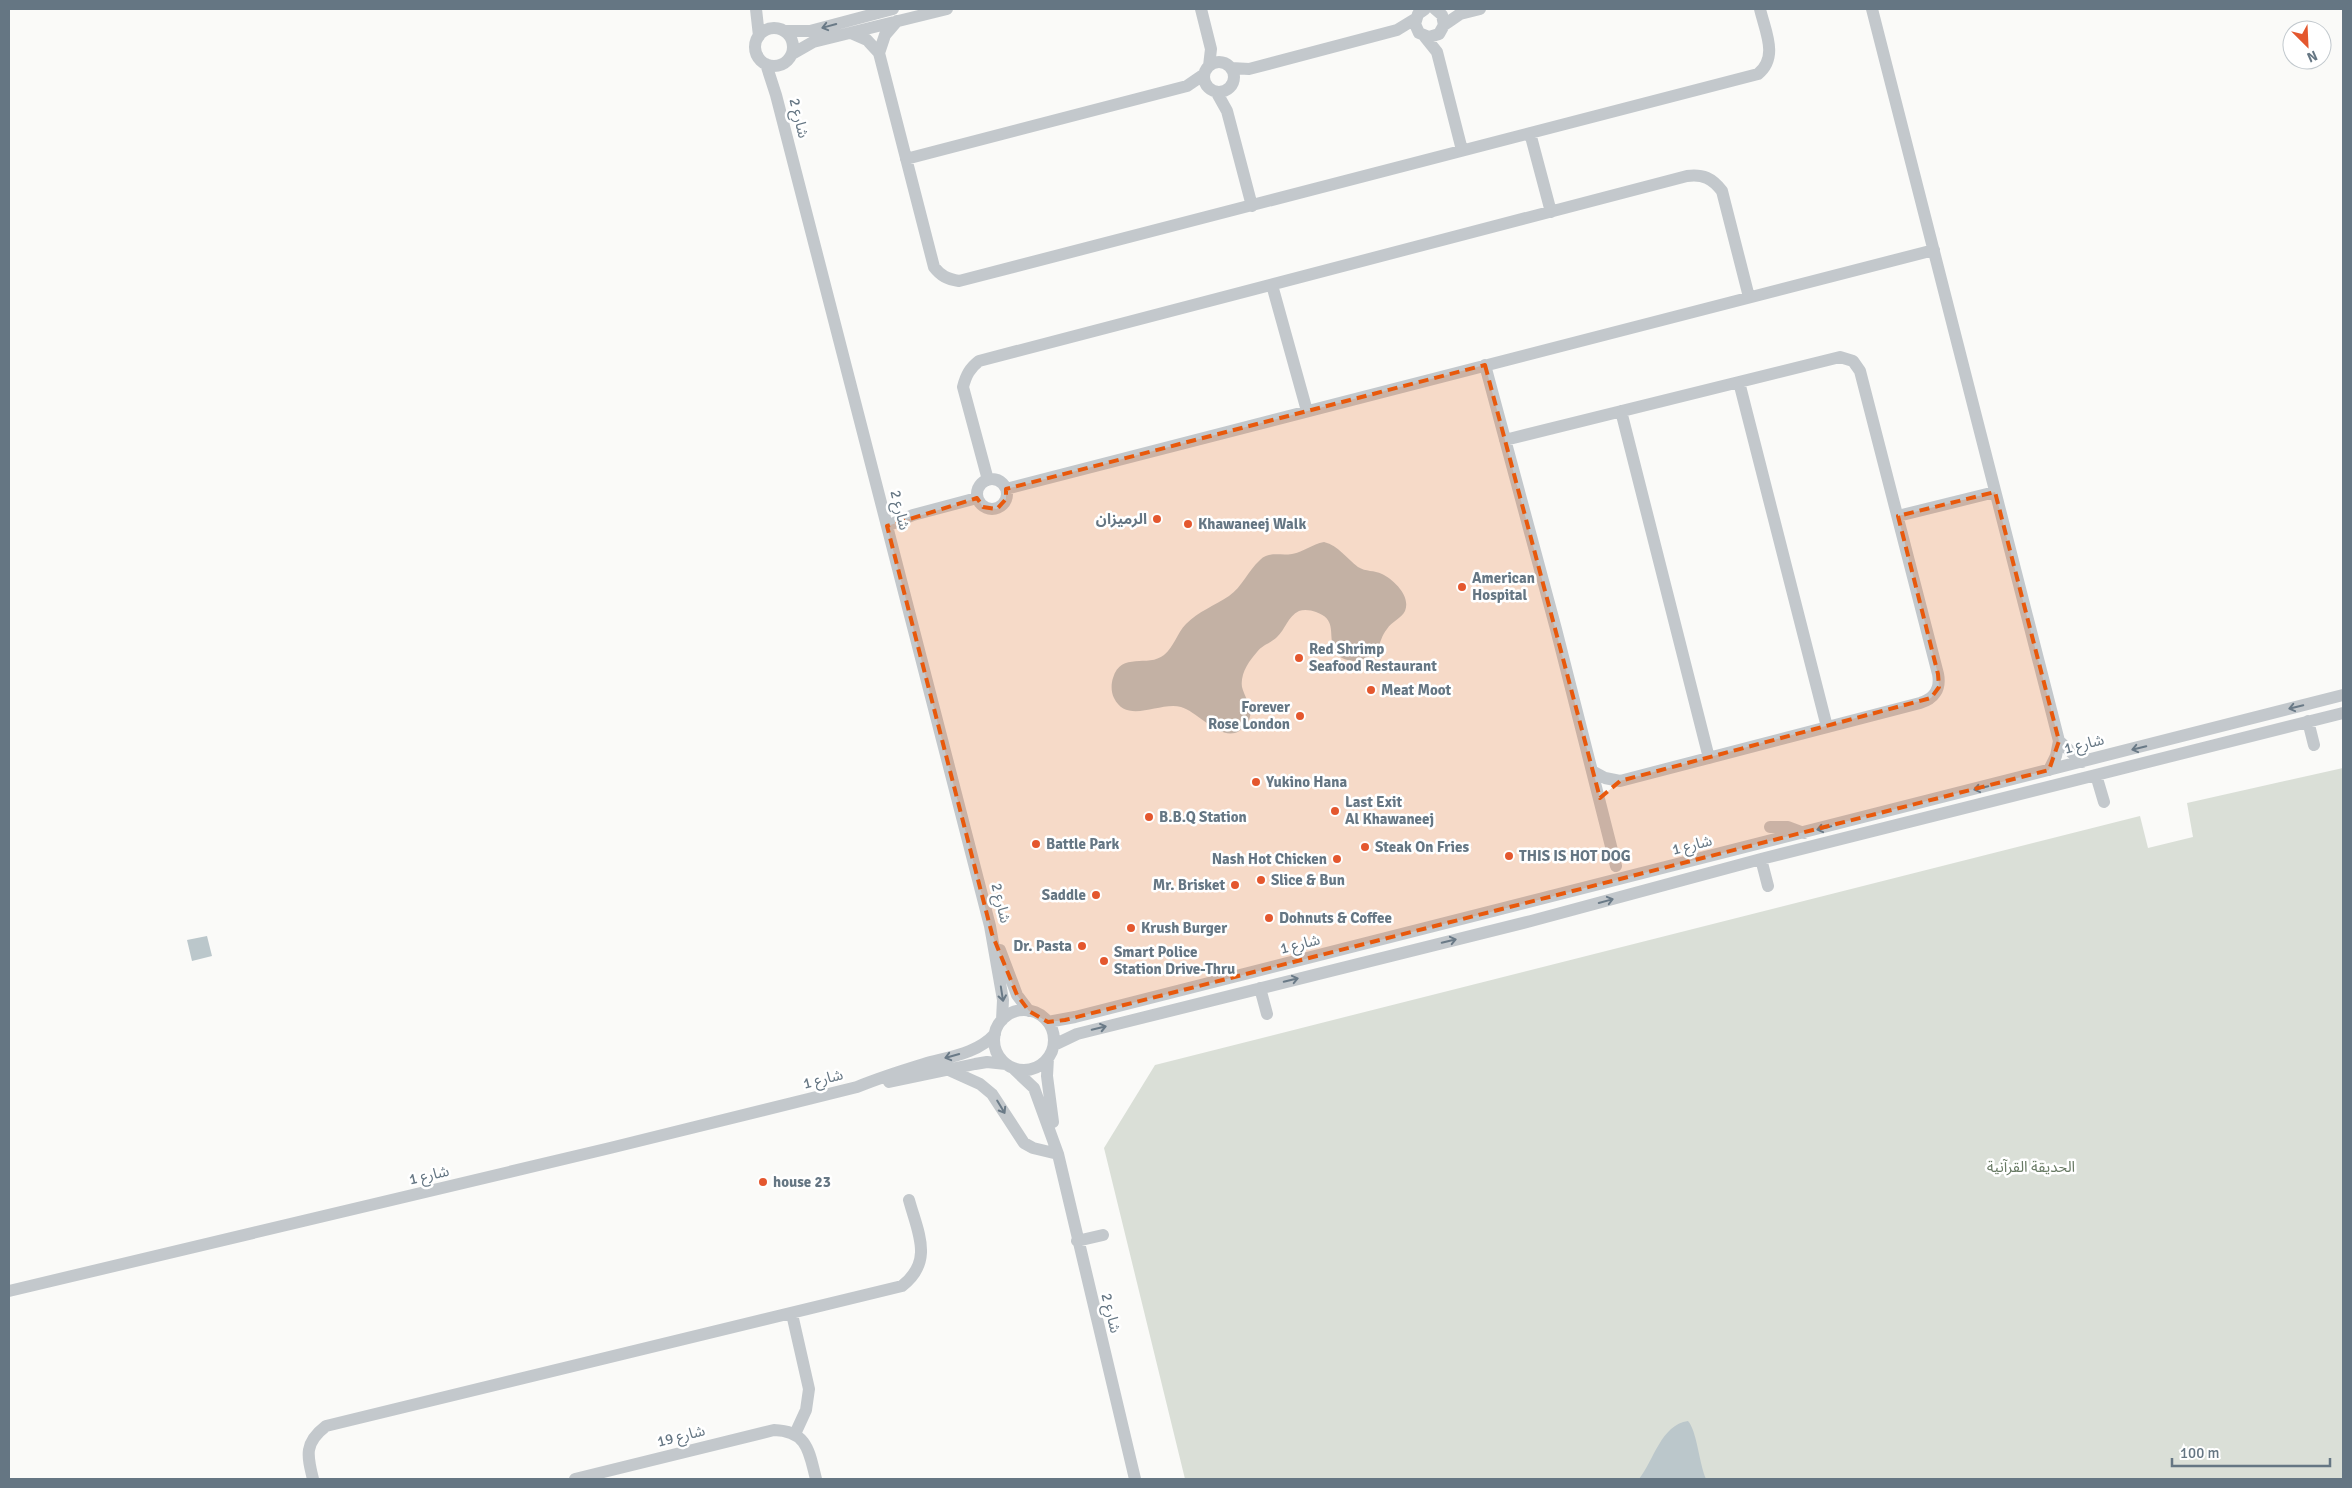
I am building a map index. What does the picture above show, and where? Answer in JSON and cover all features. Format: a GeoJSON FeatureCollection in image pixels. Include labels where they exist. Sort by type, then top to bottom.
{"type":"FeatureCollection","features":[{"type":"Feature","properties":{"kind":"street"},"geometry":{"type":"LineString","coordinates":[[757,9],[792,39],[789,58]]}},
{"type":"Feature","properties":{"kind":"street"},"geometry":{"type":"LineString","coordinates":[[757,9],[759,36],[756,44],[756,54],[766,64],[776,66],[807,44],[892,12],[947,9]]}},
{"type":"Feature","properties":{"kind":"street"},"geometry":{"type":"LineString","coordinates":[[850,27],[856,9]]}},
{"type":"Feature","properties":{"kind":"street"},"geometry":{"type":"LineString","coordinates":[[1201,9],[1211,49],[1229,74],[1227,111],[1252,206]]}},
{"type":"Feature","properties":{"kind":"street"},"geometry":{"type":"LineString","coordinates":[[1437,10],[1460,14],[1480,9]]}},
{"type":"Feature","properties":{"kind":"street"},"geometry":{"type":"LineString","coordinates":[[759,36],[766,30],[804,32],[850,27],[867,40],[879,53],[934,266],[940,275],[948,280],[958,282],[1758,74],[1765,69],[1770,53],[1760,9]]}},
{"type":"Feature","properties":{"kind":"street"},"geometry":{"type":"LineString","coordinates":[[1872,9],[2059,741],[2056,756],[2048,770]]}},
{"type":"Feature","properties":{"kind":"street"},"geometry":{"type":"LineString","coordinates":[[1437,10],[1444,18],[1437,52],[1462,150]]}},
{"type":"Feature","properties":{"kind":"street"},"geometry":{"type":"LineString","coordinates":[[879,53],[892,12]]}},
{"type":"Feature","properties":{"kind":"street"},"geometry":{"type":"LineString","coordinates":[[1420,12],[1416,27],[1437,52]]}},
{"type":"Feature","properties":{"kind":"street"},"geometry":{"type":"LineString","coordinates":[[1187,86],[1206,70],[1229,74],[1398,30],[1420,12]]}},
{"type":"Feature","properties":{"kind":"street"},"geometry":{"type":"LineString","coordinates":[[1398,30],[1432,37],[1460,14]]}},
{"type":"Feature","properties":{"kind":"street"},"geometry":{"type":"LineString","coordinates":[[1211,49],[1206,70],[1212,90],[1227,111]]}},
{"type":"Feature","properties":{"kind":"street","name":"شارع 2"},"geometry":{"type":"LineString","coordinates":[[776,95],[789,58]]}},
{"type":"Feature","properties":{"kind":"street","name":"شارع 2"},"geometry":{"type":"LineString","coordinates":[[766,64],[776,95],[992,934],[1003,1000],[1002,1020]]}},
{"type":"Feature","properties":{"kind":"street"},"geometry":{"type":"LineString","coordinates":[[906,159],[1187,86],[1224,92],[1229,74]]}},
{"type":"Feature","properties":{"kind":"street"},"geometry":{"type":"LineString","coordinates":[[1530,133],[1551,212]]}},
{"type":"Feature","properties":{"kind":"street"},"geometry":{"type":"LineString","coordinates":[[988,480],[963,387],[965,376],[971,367],[979,361],[1687,176],[1698,175],[1708,177],[1722,191],[1749,297]]}},
{"type":"Feature","properties":{"kind":"street"},"geometry":{"type":"LineString","coordinates":[[1006,489],[1934,250]]}},
{"type":"Feature","properties":{"kind":"street"},"geometry":{"type":"LineString","coordinates":[[1272,284],[1306,411]]}},
{"type":"Feature","properties":{"kind":"street"},"geometry":{"type":"LineString","coordinates":[[1505,440],[1840,357],[1853,361],[1860,372],[1898,516],[1938,674],[1936,693],[1926,701],[1620,780],[1605,778],[1592,771]]}},
{"type":"Feature","properties":{"kind":"street"},"geometry":{"type":"LineString","coordinates":[[1485,365],[1616,866]]}},
{"type":"Feature","properties":{"kind":"street"},"geometry":{"type":"LineString","coordinates":[[1739,382],[1827,727]]}},
{"type":"Feature","properties":{"kind":"street"},"geometry":{"type":"LineString","coordinates":[[1621,411],[1709,758]]}},
{"type":"Feature","properties":{"kind":"street"},"geometry":{"type":"LineString","coordinates":[[988,480],[999,481],[1006,489],[1006,499],[997,509],[983,507],[977,498],[979,487],[988,480]]}},
{"type":"Feature","properties":{"kind":"street"},"geometry":{"type":"LineString","coordinates":[[1898,516],[1995,492]]}},
{"type":"Feature","properties":{"kind":"street"},"geometry":{"type":"LineString","coordinates":[[886,522],[977,498]]}},
{"type":"Feature","properties":{"kind":"street","name":"شارع 1"},"geometry":{"type":"LineString","coordinates":[[1048,1022],[1070,1019],[2343,695]]}},
{"type":"Feature","properties":{"kind":"street","name":"شارع 1"},"geometry":{"type":"LineString","coordinates":[[1054,1045],[1078,1034],[2343,713]]}},
{"type":"Feature","properties":{"kind":"street"},"geometry":{"type":"LineString","coordinates":[[2308,722],[2314,744]]}},
{"type":"Feature","properties":{"kind":"street"},"geometry":{"type":"LineString","coordinates":[[2059,741],[2082,762]]}},
{"type":"Feature","properties":{"kind":"street"},"geometry":{"type":"LineString","coordinates":[[2096,775],[2104,802]]}},
{"type":"Feature","properties":{"kind":"street"},"geometry":{"type":"LineString","coordinates":[[1600,802],[1620,780]]}},
{"type":"Feature","properties":{"kind":"street"},"geometry":{"type":"LineString","coordinates":[[1770,827],[1788,827],[1804,833]]}},
{"type":"Feature","properties":{"kind":"street"},"geometry":{"type":"LineString","coordinates":[[1761,860],[1768,886]]}},
{"type":"Feature","properties":{"kind":"street","name":"شارع 2"},"geometry":{"type":"LineString","coordinates":[[992,934],[1017,995],[1029,1010]]}},
{"type":"Feature","properties":{"kind":"street"},"geometry":{"type":"LineString","coordinates":[[1260,988],[1267,1014]]}},
{"type":"Feature","properties":{"kind":"street"},"geometry":{"type":"LineString","coordinates":[[1029,1010],[1040,1014],[1048,1022],[1053,1033],[1054,1045],[1048,1058],[1033,1069],[1010,1066],[995,1048],[995,1034],[1002,1020],[1015,1012],[1029,1010]]}},
{"type":"Feature","properties":{"kind":"street","name":"شارع 1"},"geometry":{"type":"LineString","coordinates":[[857,1087],[887,1075],[972,1050],[995,1034]]}},
{"type":"Feature","properties":{"kind":"street","name":"شارع 2"},"geometry":{"type":"LineString","coordinates":[[1048,1058],[1046,1076],[1058,1154],[1077,1241],[1135,1479]]}},
{"type":"Feature","properties":{"kind":"street","name":"شارع 1"},"geometry":{"type":"LineString","coordinates":[[9,1291],[591,1153],[857,1087],[987,1062],[1010,1066]]}},
{"type":"Feature","properties":{"kind":"street","name":"شارع 2"},"geometry":{"type":"LineString","coordinates":[[1010,1066],[1034,1088],[1058,1154]]}},
{"type":"Feature","properties":{"kind":"street"},"geometry":{"type":"LineString","coordinates":[[949,1070],[980,1084],[992,1094],[1024,1143],[1032,1148],[1058,1154]]}},
{"type":"Feature","properties":{"kind":"street"},"geometry":{"type":"LineString","coordinates":[[313,1479],[308,1455],[310,1443],[317,1433],[326,1426],[902,1286],[913,1278],[920,1266],[922,1252],[909,1200]]}},
{"type":"Feature","properties":{"kind":"street"},"geometry":{"type":"LineString","coordinates":[[1077,1241],[1103,1235]]}},
{"type":"Feature","properties":{"kind":"street"},"geometry":{"type":"LineString","coordinates":[[792,1314],[809,1389],[806,1410],[795,1434],[809,1450],[816,1479]]}},
{"type":"Feature","properties":{"kind":"street","name":"شارع 19"},"geometry":{"type":"LineString","coordinates":[[575,1479],[767,1432],[782,1430],[795,1434]]}},
{"type":"Feature","properties":{"kind":"highlighted area"},"geometry":{"type":"Polygon","coordinates":[[[1485,365],[1600,798],[1620,781],[1931,698],[1939,687],[1938,674],[1898,516],[1995,492],[2059,741],[2049,770],[1065,1020],[1048,1022],[1029,1011],[1017,995],[992,934],[887,526],[977,498],[983,507],[997,509],[1006,499],[1006,489],[1485,365]]]}},
{"type":"Feature","properties":{"kind":"green space","name":"الحديقة القرآنية"},"geometry":{"type":"Polygon","coordinates":[[[2343,768],[2343,1479],[1185,1479],[1104,1148],[1155,1065],[2140,816],[2148,848],[2193,837],[2187,803],[2343,768]]]}},
{"type":"Feature","properties":{"kind":"shaded area"},"geometry":{"type":"Polygon","coordinates":[[[1324,542],[1338,549],[1358,567],[1387,577],[1404,594],[1406,600],[1405,611],[1387,629],[1373,654],[1357,661],[1344,659],[1337,655],[1333,647],[1327,618],[1314,611],[1301,610],[1292,616],[1277,637],[1259,650],[1246,668],[1242,677],[1242,687],[1249,705],[1250,714],[1247,723],[1239,731],[1223,732],[1214,728],[1189,710],[1181,707],[1173,706],[1135,711],[1127,710],[1120,706],[1113,696],[1112,685],[1117,670],[1122,665],[1128,662],[1158,659],[1164,655],[1186,624],[1234,592],[1263,557],[1296,553],[1324,542]]]}},
{"type":"Feature","properties":{"kind":"shaded area"},"geometry":{"type":"Polygon","coordinates":[[[207,936],[212,956],[192,961],[187,940],[207,936]]]}},
{"type":"Feature","properties":{"kind":"shaded area"},"geometry":{"type":"Polygon","coordinates":[[[1688,1421],[1694,1432],[1706,1479],[1639,1479],[1665,1436],[1671,1429],[1688,1421]]]}},
{"type":"Feature","properties":{"kind":"place","name":"الرميزان"},"geometry":{"type":"Point","coordinates":[1157,519]}},
{"type":"Feature","properties":{"kind":"place","name":"Khawaneej Walk"},"geometry":{"type":"Point","coordinates":[1188,524]}},
{"type":"Feature","properties":{"kind":"place","name":"American Hospital"},"geometry":{"type":"Point","coordinates":[1462,587]}},
{"type":"Feature","properties":{"kind":"place","name":"Red Shrimp Seafood Restaurant"},"geometry":{"type":"Point","coordinates":[1299,658]}},
{"type":"Feature","properties":{"kind":"place","name":"Meat Moot"},"geometry":{"type":"Point","coordinates":[1371,690]}},
{"type":"Feature","properties":{"kind":"place","name":"Forever Rose London"},"geometry":{"type":"Point","coordinates":[1300,716]}},
{"type":"Feature","properties":{"kind":"place","name":"Yukino Hana"},"geometry":{"type":"Point","coordinates":[1256,782]}},
{"type":"Feature","properties":{"kind":"place","name":"Last Exit Al Khawaneej"},"geometry":{"type":"Point","coordinates":[1335,811]}},
{"type":"Feature","properties":{"kind":"place","name":"B.B.Q Station"},"geometry":{"type":"Point","coordinates":[1149,817]}},
{"type":"Feature","properties":{"kind":"place","name":"Battle Park"},"geometry":{"type":"Point","coordinates":[1036,844]}},
{"type":"Feature","properties":{"kind":"place","name":"Steak On Fries"},"geometry":{"type":"Point","coordinates":[1365,847]}},
{"type":"Feature","properties":{"kind":"place","name":"THIS IS HOT DOG"},"geometry":{"type":"Point","coordinates":[1509,856]}},
{"type":"Feature","properties":{"kind":"place","name":"Nash Hot Chicken"},"geometry":{"type":"Point","coordinates":[1337,859]}},
{"type":"Feature","properties":{"kind":"place","name":"Slice & Bun"},"geometry":{"type":"Point","coordinates":[1261,880]}},
{"type":"Feature","properties":{"kind":"place","name":"Mr. Brisket"},"geometry":{"type":"Point","coordinates":[1235,885]}},
{"type":"Feature","properties":{"kind":"place","name":"Saddle"},"geometry":{"type":"Point","coordinates":[1096,895]}},
{"type":"Feature","properties":{"kind":"place","name":"Dohnuts & Coffee"},"geometry":{"type":"Point","coordinates":[1269,918]}},
{"type":"Feature","properties":{"kind":"place","name":"Krush Burger"},"geometry":{"type":"Point","coordinates":[1131,928]}},
{"type":"Feature","properties":{"kind":"place","name":"Dr. Pasta"},"geometry":{"type":"Point","coordinates":[1082,946]}},
{"type":"Feature","properties":{"kind":"place","name":"Smart Police Station Drive-Thru"},"geometry":{"type":"Point","coordinates":[1104,961]}},
{"type":"Feature","properties":{"kind":"place","name":"house 23"},"geometry":{"type":"Point","coordinates":[763,1182]}}]}
